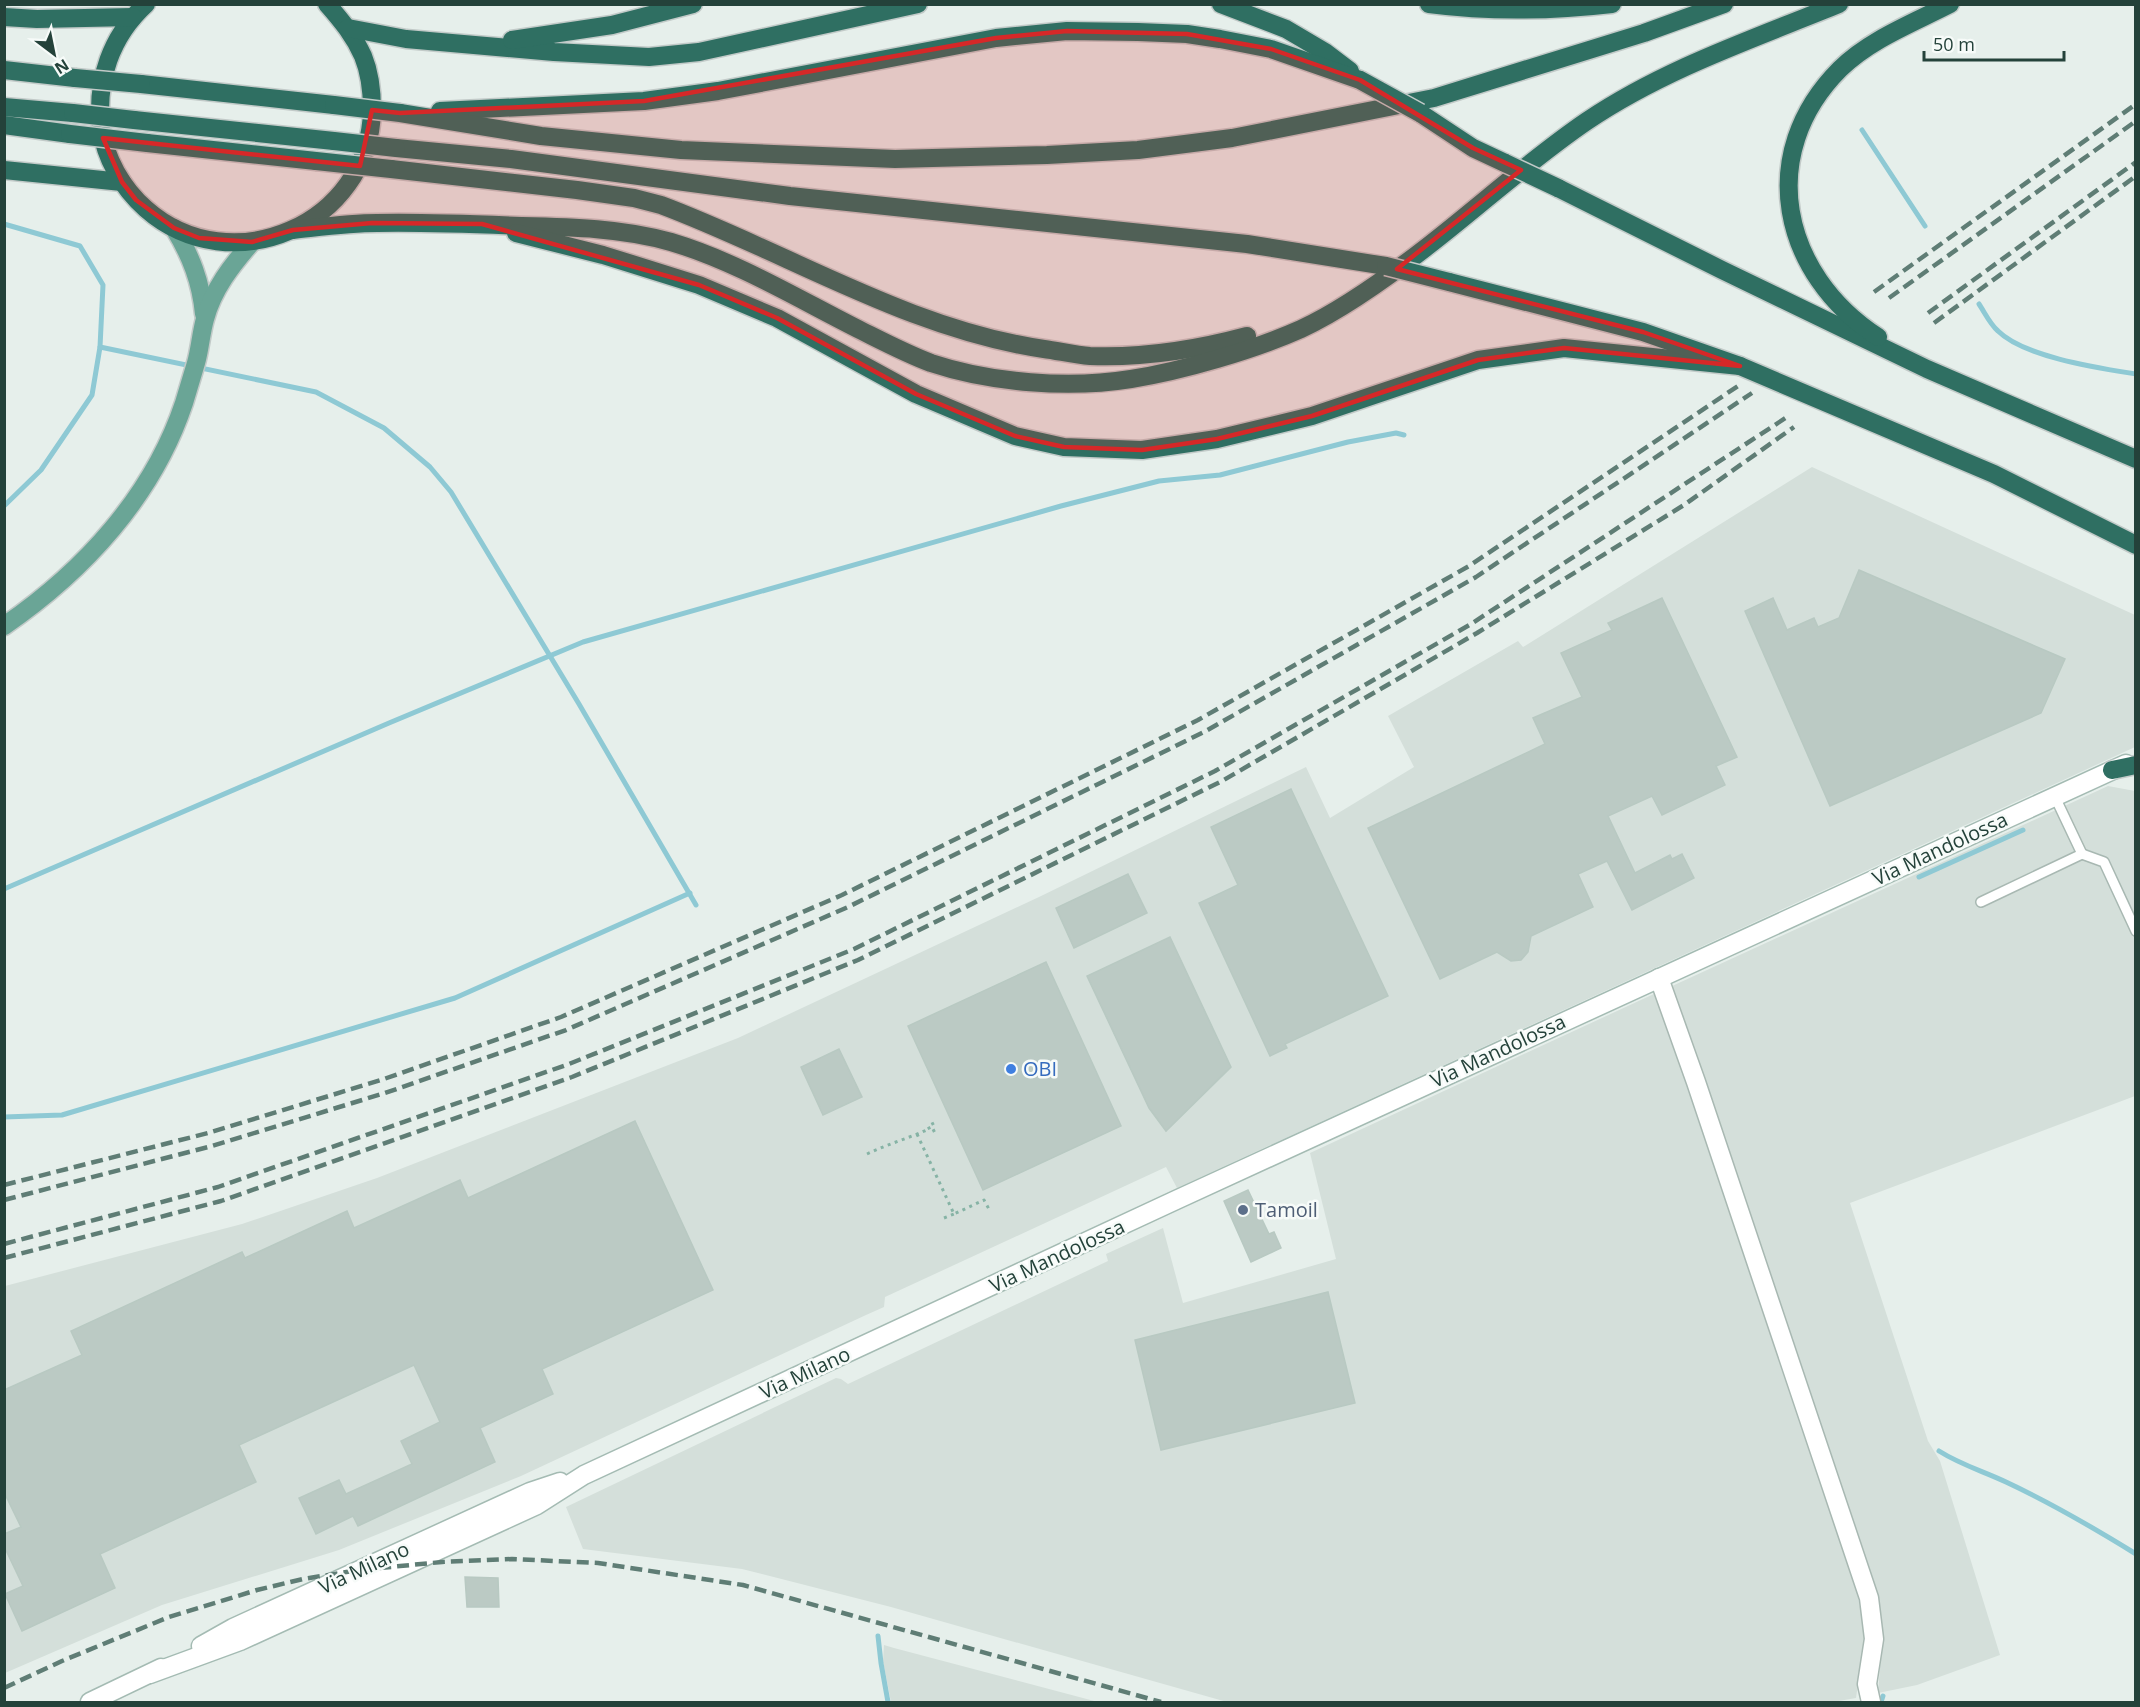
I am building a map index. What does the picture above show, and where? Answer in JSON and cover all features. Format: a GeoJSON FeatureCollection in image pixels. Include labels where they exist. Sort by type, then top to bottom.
{"type":"FeatureCollection","features":[{"type":"Feature","properties":{"kind":"highway"},"geometry":{"type":"LineString","coordinates":[[139,11],[118,38],[107,60],[101,85],[99,110],[110,159],[122,182],[136,200],[154,216],[174,228],[199,238],[252,242],[293,230],[322,212],[346,187],[362,158],[371,125],[372,91],[367,69],[364,58],[348,28],[327,4]]}},
{"type":"Feature","properties":{"kind":"highway"},"geometry":{"type":"LineString","coordinates":[[480,45],[612,25],[693,4]]}},
{"type":"Feature","properties":{"kind":"highway"},"geometry":{"type":"LineString","coordinates":[[348,28],[406,39],[554,52],[649,57],[699,52],[918,4]]}},
{"type":"Feature","properties":{"kind":"highway"},"geometry":{"type":"LineString","coordinates":[[1221,4],[1286,28],[1326,52],[1360,80]]}},
{"type":"Feature","properties":{"kind":"highway"},"geometry":{"type":"LineString","coordinates":[[1429,4],[1503,10],[1566,9],[1612,4]]}},
{"type":"Feature","properties":{"kind":"highway"},"geometry":{"type":"LineString","coordinates":[[4,70],[334,105],[400,113],[541,136],[681,150],[895,159],[1047,156],[1138,150],[1232,138],[1434,98],[1644,33],[1724,4]]}},
{"type":"Feature","properties":{"kind":"highway"},"geometry":{"type":"LineString","coordinates":[[293,230],[372,223],[482,224],[581,228],[640,235],[671,242],[751,275],[893,347],[932,363],[967,372],[1047,383],[1083,384],[1132,379],[1215,359],[1300,329],[1357,296],[1426,248],[1526,167],[1615,104],[1682,69],[1839,4]]}},
{"type":"Feature","properties":{"kind":"highway"},"geometry":{"type":"LineString","coordinates":[[1927,369],[1871,333],[1833,301],[1815,276],[1800,247],[1791,220],[1787,182],[1792,149],[1805,116],[1822,88],[1842,67],[1866,48],[1950,4]]}},
{"type":"Feature","properties":{"kind":"highway"},"geometry":{"type":"LineString","coordinates":[[4,17],[37,19],[139,11]]}},
{"type":"Feature","properties":{"kind":"highway"},"geometry":{"type":"LineString","coordinates":[[400,113],[644,101],[718,91],[996,39],[1067,31],[1187,34],[1271,49],[1360,80],[1420,113],[1473,148],[1722,270],[1927,369],[2136,459]]}},
{"type":"Feature","properties":{"kind":"highway"},"geometry":{"type":"LineString","coordinates":[[4,107],[511,159],[790,196],[1247,244],[1386,266],[1643,332],[1740,366],[1994,474],[2136,545]]}},
{"type":"Feature","properties":{"kind":"highway"},"geometry":{"type":"LineString","coordinates":[[4,125],[634,198],[662,205],[912,313],[1020,346],[1087,356],[1130,356],[1210,346],[1259,334],[1357,296]]}},
{"type":"Feature","properties":{"kind":"highway"},"geometry":{"type":"LineString","coordinates":[[4,170],[122,182]]}},
{"type":"Feature","properties":{"kind":"highway"},"geometry":{"type":"LineString","coordinates":[[482,224],[603,255],[699,285],[777,318],[916,394],[1015,436],[1064,447],[1142,450],[1217,439],[1312,416],[1478,360],[1564,348],[1740,366]]}},
{"type":"Feature","properties":{"kind":"highway"},"geometry":{"type":"LineString","coordinates":[[2067,430],[2136,451]]}},
{"type":"Feature","properties":{"kind":"highway"},"geometry":{"type":"LineString","coordinates":[[2112,770],[2136,765]]}},
{"type":"Feature","properties":{"kind":"main road"},"geometry":{"type":"LineString","coordinates":[[174,228],[197,271],[203,295],[205,319]]}},
{"type":"Feature","properties":{"kind":"main road"},"geometry":{"type":"LineString","coordinates":[[4,626],[57,586],[90,556],[119,522],[144,485],[166,446],[183,405],[196,362],[205,319],[224,278],[252,242]]}},
{"type":"Feature","properties":{"kind":"main road","name":"Via Mandolossa"},"geometry":{"type":"LineString","coordinates":[[863,1347],[2136,760]]}},
{"type":"Feature","properties":{"kind":"main road"},"geometry":{"type":"LineString","coordinates":[[1659,978],[1869,1598],[1874,1639],[1867,1684],[1871,1702]]}},
{"type":"Feature","properties":{"kind":"main road","name":"Via Milano"},"geometry":{"type":"LineString","coordinates":[[90,1702],[150,1674],[250,1636],[537,1504],[584,1475],[863,1347]]}},
{"type":"Feature","properties":{"kind":"lane"},"geometry":{"type":"LineString","coordinates":[[2055,797],[2082,854],[2104,862],[2136,931]]}},
{"type":"Feature","properties":{"kind":"lane"},"geometry":{"type":"LineString","coordinates":[[1981,902],[2082,854]]}},
{"type":"Feature","properties":{"kind":"path"},"geometry":{"type":"LineString","coordinates":[[930,1129],[928,1126],[934,1123]]}},
{"type":"Feature","properties":{"kind":"path"},"geometry":{"type":"LineString","coordinates":[[867,1154],[899,1139],[908,1139],[930,1129],[931,1132],[937,1129]]}},
{"type":"Feature","properties":{"kind":"path"},"geometry":{"type":"LineString","coordinates":[[917,1134],[954,1214]]}},
{"type":"Feature","properties":{"kind":"path"},"geometry":{"type":"LineString","coordinates":[[944,1218],[984,1200],[990,1211]]}},
{"type":"Feature","properties":{"kind":"highlighted area"},"geometry":{"type":"Polygon","coordinates":[[[1067,31],[1187,34],[1271,49],[1360,80],[1473,148],[1521,170],[1397,269],[1643,332],[1740,366],[1564,348],[1478,360],[1312,416],[1217,439],[1142,450],[1064,447],[1015,436],[916,394],[777,318],[699,285],[482,224],[372,223],[293,230],[252,242],[199,238],[174,228],[136,200],[122,182],[103,138],[360,166],[372,110],[400,113],[644,101],[996,38],[1067,31]]]}},
{"type":"Feature","properties":{"kind":"shaded area"},"geometry":{"type":"Polygon","coordinates":[[[1812,467],[2135,615],[2135,747],[1177,1188],[1166,1167],[885,1297],[884,1307],[521,1476],[339,1550],[162,1605],[5,1673],[5,1286],[242,1224],[377,1178],[738,1038],[1039,897],[1306,767],[1330,818],[1414,767],[1388,716],[1518,641],[1523,647],[1812,467]]]}},
{"type":"Feature","properties":{"kind":"shaded area"},"geometry":{"type":"Polygon","coordinates":[[[2108,786],[2135,791],[2135,1096],[1850,1203],[1928,1441],[1940,1461],[2000,1655],[1917,1685],[1878,1693],[1883,1627],[1670,987],[2108,786]]]}},
{"type":"Feature","properties":{"kind":"shaded area"},"geometry":{"type":"Polygon","coordinates":[[[1656,993],[1857,1591],[1865,1635],[1856,1698],[1833,1702],[1227,1702],[891,1607],[742,1569],[583,1549],[566,1507],[836,1378],[848,1384],[1108,1261],[1106,1254],[1163,1228],[1183,1303],[1336,1259],[1310,1153],[1656,993]]]}},
{"type":"Feature","properties":{"kind":"shaded area"},"geometry":{"type":"Polygon","coordinates":[[[884,1645],[1098,1702],[891,1702],[883,1661],[884,1645]]]}},
{"type":"Feature","properties":{"kind":"building"},"geometry":{"type":"Polygon","coordinates":[[[1859,570],[2065,659],[2041,713],[1830,806],[1745,611],[1773,598],[1787,630],[1814,618],[1818,627],[1839,618],[1859,570]]]}},
{"type":"Feature","properties":{"kind":"building"},"geometry":{"type":"Polygon","coordinates":[[[1662,598],[1737,757],[1716,766],[1725,785],[1662,815],[1652,796],[1608,816],[1635,873],[1670,855],[1672,859],[1682,854],[1694,878],[1632,910],[1607,861],[1578,874],[1593,907],[1531,936],[1528,952],[1521,960],[1511,961],[1497,952],[1440,979],[1368,828],[1545,744],[1533,718],[1582,697],[1561,653],[1612,630],[1608,623],[1662,598]]]}},
{"type":"Feature","properties":{"kind":"building"},"geometry":{"type":"Polygon","coordinates":[[[1291,789],[1388,996],[1285,1044],[1287,1048],[1270,1056],[1199,903],[1238,885],[1211,827],[1291,789]]]}},
{"type":"Feature","properties":{"kind":"building"},"geometry":{"type":"Polygon","coordinates":[[[1128,874],[1147,913],[1074,948],[1056,908],[1128,874]]]}},
{"type":"Feature","properties":{"kind":"building"},"geometry":{"type":"Polygon","coordinates":[[[1170,937],[1231,1067],[1166,1131],[1149,1108],[1087,976],[1170,937]]]}},
{"type":"Feature","properties":{"kind":"building","name":"OBI"},"geometry":{"type":"Polygon","coordinates":[[[1046,962],[1121,1126],[983,1190],[908,1026],[1046,962]]]}},
{"type":"Feature","properties":{"kind":"building"},"geometry":{"type":"Polygon","coordinates":[[[839,1049],[862,1097],[823,1115],[801,1067],[839,1049]]]}},
{"type":"Feature","properties":{"kind":"building"},"geometry":{"type":"Polygon","coordinates":[[[635,1121],[713,1290],[542,1369],[553,1394],[480,1428],[495,1462],[358,1526],[353,1516],[316,1534],[299,1498],[339,1480],[346,1494],[412,1464],[401,1441],[440,1422],[414,1365],[239,1445],[256,1482],[100,1554],[115,1588],[22,1631],[5,1594],[23,1586],[4,1546],[4,1534],[21,1527],[4,1492],[4,1390],[82,1355],[71,1331],[242,1252],[245,1258],[347,1211],[354,1228],[460,1180],[468,1198],[635,1121]]]}},
{"type":"Feature","properties":{"kind":"building"},"geometry":{"type":"Polygon","coordinates":[[[1248,1190],[1269,1234],[1274,1232],[1281,1248],[1251,1262],[1224,1201],[1248,1190]]]}},
{"type":"Feature","properties":{"kind":"building"},"geometry":{"type":"Polygon","coordinates":[[[1328,1292],[1355,1403],[1161,1450],[1135,1340],[1328,1292]]]}},
{"type":"Feature","properties":{"kind":"building"},"geometry":{"type":"Polygon","coordinates":[[[465,1577],[498,1578],[499,1607],[467,1607],[465,1577]]]}},
{"type":"Feature","properties":{"kind":"waterway"},"geometry":{"type":"LineString","coordinates":[[1862,130],[1925,226]]}},
{"type":"Feature","properties":{"kind":"waterway"},"geometry":{"type":"LineString","coordinates":[[4,224],[80,246],[103,285],[100,347],[316,392],[384,428],[430,467],[451,492],[579,704],[696,905]]}},
{"type":"Feature","properties":{"kind":"waterway"},"geometry":{"type":"LineString","coordinates":[[1979,304],[1998,331],[2025,348],[2063,360],[2136,374]]}},
{"type":"Feature","properties":{"kind":"waterway"},"geometry":{"type":"LineString","coordinates":[[4,506],[41,470],[92,395],[100,347]]}},
{"type":"Feature","properties":{"kind":"waterway"},"geometry":{"type":"LineString","coordinates":[[4,889],[583,642],[1061,506],[1159,481],[1220,475],[1348,442],[1396,433],[1404,435]]}},
{"type":"Feature","properties":{"kind":"waterway"},"geometry":{"type":"LineString","coordinates":[[1919,877],[2023,830]]}},
{"type":"Feature","properties":{"kind":"waterway"},"geometry":{"type":"LineString","coordinates":[[4,1117],[62,1115],[455,998],[690,893]]}},
{"type":"Feature","properties":{"kind":"waterway"},"geometry":{"type":"LineString","coordinates":[[1939,1451],[2039,1498],[2136,1554]]}},
{"type":"Feature","properties":{"kind":"waterway"},"geometry":{"type":"LineString","coordinates":[[878,1636],[888,1702]]}},
{"type":"Feature","properties":{"kind":"waterway"},"geometry":{"type":"LineString","coordinates":[[1881,1702],[1883,1696]]}},
{"type":"Feature","properties":{"kind":"railway"},"geometry":{"type":"LineString","coordinates":[[1874,292],[2136,104]]}},
{"type":"Feature","properties":{"kind":"railway"},"geometry":{"type":"LineString","coordinates":[[1889,298],[2136,121]]}},
{"type":"Feature","properties":{"kind":"railway"},"geometry":{"type":"LineString","coordinates":[[1928,313],[2136,162]]}},
{"type":"Feature","properties":{"kind":"railway"},"geometry":{"type":"LineString","coordinates":[[1934,323],[2136,176]]}},
{"type":"Feature","properties":{"kind":"railway"},"geometry":{"type":"LineString","coordinates":[[4,1185],[208,1133],[381,1080],[561,1017],[842,895],[1198,720],[1469,566],[1738,386]]}},
{"type":"Feature","properties":{"kind":"railway"},"geometry":{"type":"LineString","coordinates":[[4,1200],[212,1146],[385,1093],[566,1030],[848,907],[1204,732],[1476,577],[1752,393]]}},
{"type":"Feature","properties":{"kind":"railway"},"geometry":{"type":"LineString","coordinates":[[4,1244],[218,1187],[569,1064],[854,949],[1215,771],[1471,624],[1787,417]]}},
{"type":"Feature","properties":{"kind":"railway"},"geometry":{"type":"LineString","coordinates":[[4,1258],[221,1201],[572,1077],[858,960],[1222,781],[1477,633],[1684,505],[1794,427]]}},
{"type":"Feature","properties":{"kind":"railway"},"geometry":{"type":"LineString","coordinates":[[4,1688],[62,1661],[169,1617],[257,1590],[303,1579],[359,1570],[442,1562],[512,1559],[598,1563],[743,1585],[1161,1702]]}},
{"type":"Feature","properties":{"kind":"place","name":"OBI"},"geometry":{"type":"Point","coordinates":[1011,1069]}},
{"type":"Feature","properties":{"kind":"place","name":"Tamoil"},"geometry":{"type":"Point","coordinates":[1243,1210]}}]}
